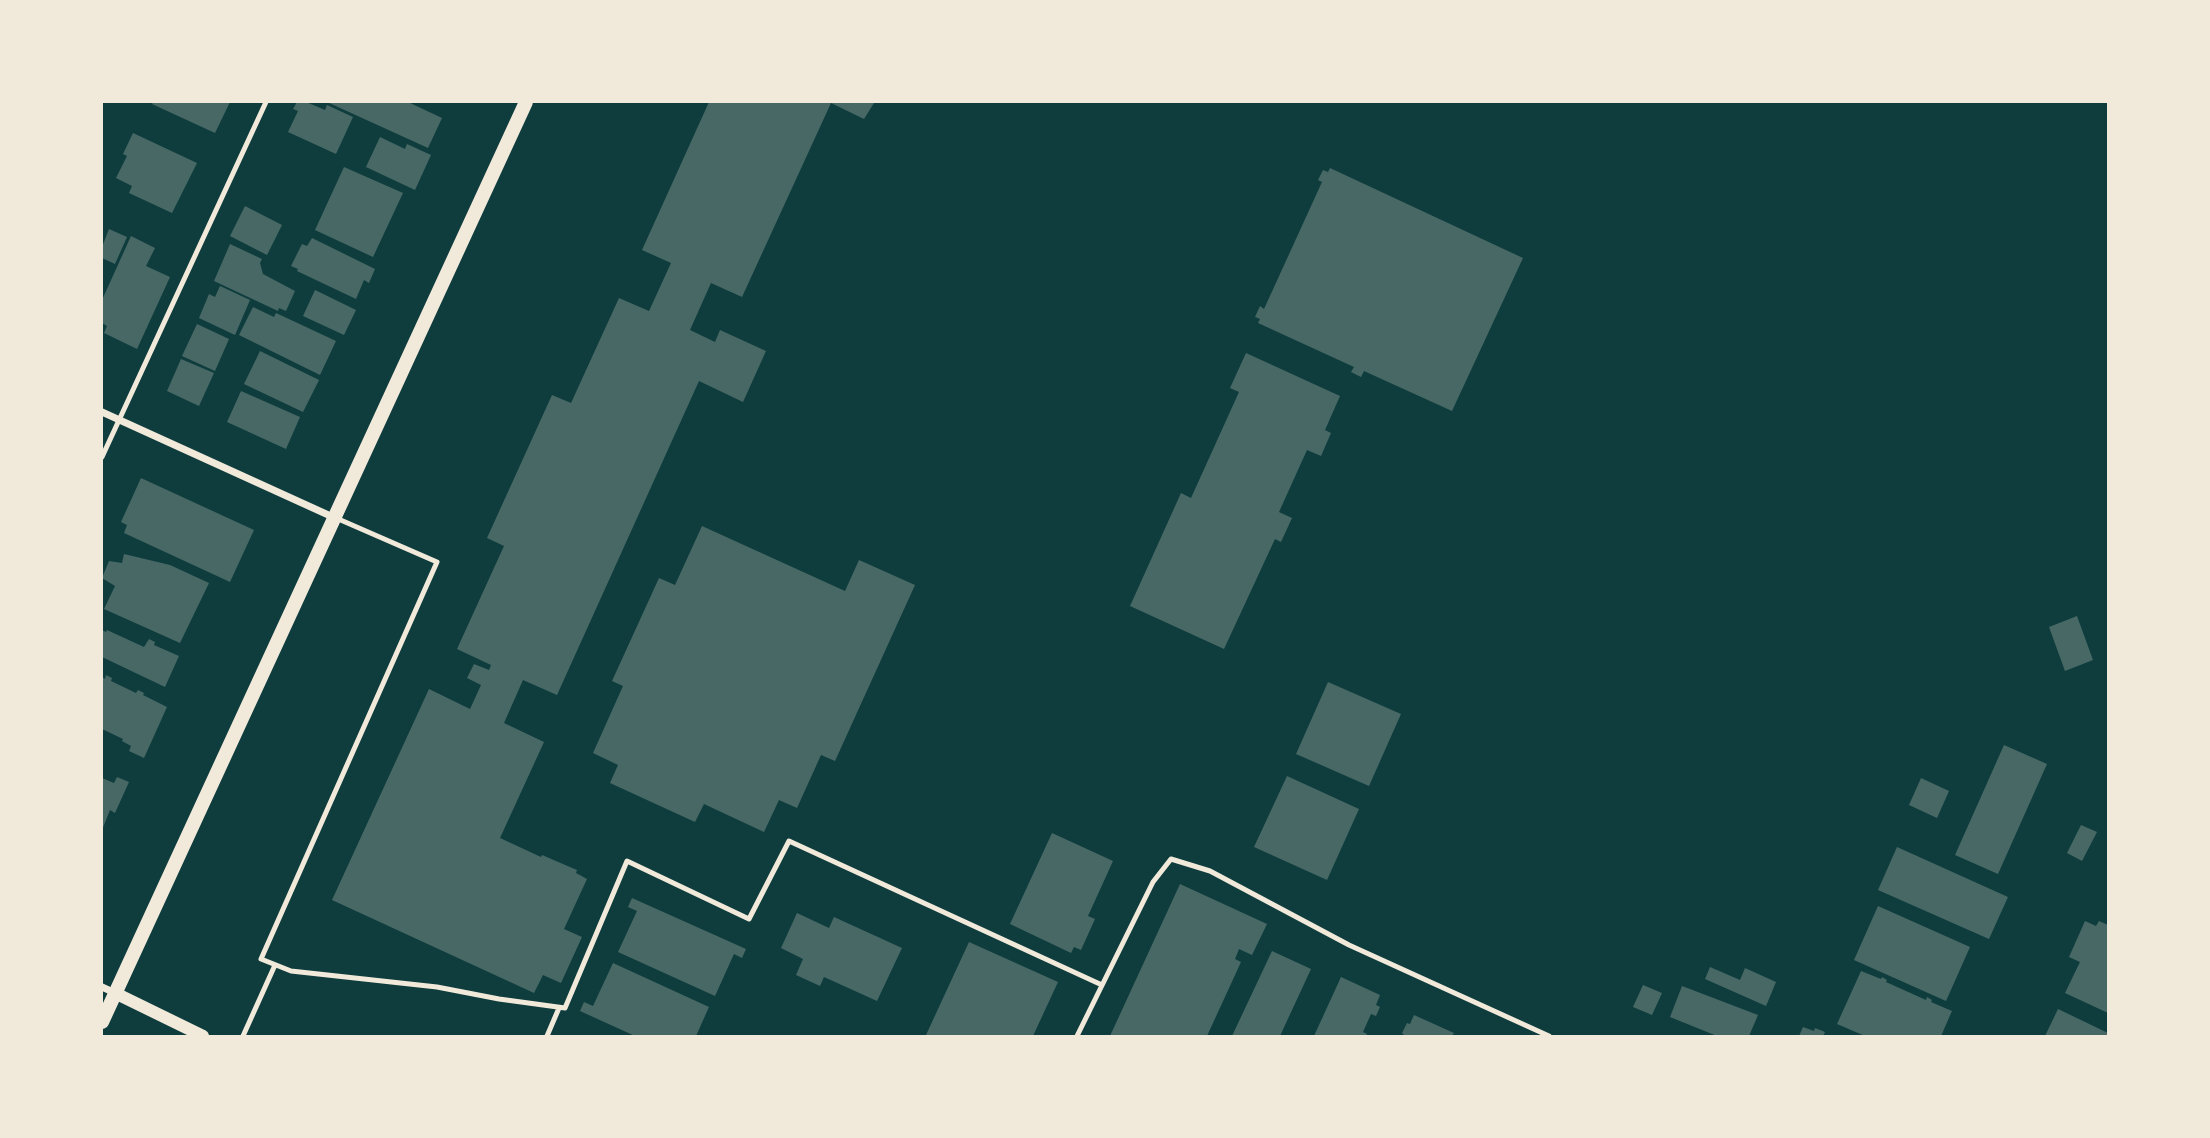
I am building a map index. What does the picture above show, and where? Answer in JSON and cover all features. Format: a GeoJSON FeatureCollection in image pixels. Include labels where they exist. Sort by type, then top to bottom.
{"type":"FeatureCollection","features":[{"type":"Feature","properties":{"kind":"main road"},"geometry":{"type":"LineString","coordinates":[[102,1022],[108,990],[335,518],[526,102]]}},
{"type":"Feature","properties":{"kind":"street"},"geometry":{"type":"LineString","coordinates":[[102,412],[335,518]]}},
{"type":"Feature","properties":{"kind":"street"},"geometry":{"type":"LineString","coordinates":[[108,990],[202,1037]]}},
{"type":"Feature","properties":{"kind":"lane"},"geometry":{"type":"LineString","coordinates":[[102,457],[265,102]]}},
{"type":"Feature","properties":{"kind":"lane"},"geometry":{"type":"LineString","coordinates":[[335,518],[437,562],[261,959],[291,971],[437,987],[565,1008],[627,861],[749,919],[789,841],[1102,985]]}},
{"type":"Feature","properties":{"kind":"lane"},"geometry":{"type":"LineString","coordinates":[[1077,1037],[1153,882],[1171,859],[1210,871],[1349,945],[1549,1037]]}},
{"type":"Feature","properties":{"kind":"lane"},"geometry":{"type":"LineString","coordinates":[[243,1037],[275,965]]}},
{"type":"Feature","properties":{"kind":"lane"},"geometry":{"type":"LineString","coordinates":[[547,1037],[559,1008]]}},
{"type":"Feature","properties":{"kind":"building"},"geometry":{"type":"Polygon","coordinates":[[[230,102],[215,133],[152,104],[230,102]]]}},
{"type":"Feature","properties":{"kind":"building"},"geometry":{"type":"Polygon","coordinates":[[[297,102],[306,102],[325,110],[327,105],[353,117],[336,154],[288,132],[298,111],[293,109],[297,102]]]}},
{"type":"Feature","properties":{"kind":"building"},"geometry":{"type":"Polygon","coordinates":[[[327,102],[408,102],[442,118],[428,148],[327,102]]]}},
{"type":"Feature","properties":{"kind":"building"},"geometry":{"type":"Polygon","coordinates":[[[709,102],[874,103],[864,119],[831,103],[742,297],[711,283],[690,330],[715,342],[720,330],[766,351],[743,402],[699,381],[557,695],[523,680],[504,723],[544,742],[500,838],[577,870],[576,873],[587,879],[564,929],[582,937],[561,983],[543,975],[534,993],[332,900],[429,689],[470,709],[481,685],[467,678],[474,664],[489,670],[491,665],[457,649],[504,546],[487,538],[552,395],[571,403],[619,298],[649,311],[671,263],[642,250],[709,102]]]}},
{"type":"Feature","properties":{"kind":"building"},"geometry":{"type":"Polygon","coordinates":[[[133,133],[197,163],[172,213],[129,193],[132,186],[116,178],[127,156],[123,154],[133,133]]]}},
{"type":"Feature","properties":{"kind":"building"},"geometry":{"type":"Polygon","coordinates":[[[380,137],[405,149],[407,144],[431,155],[415,190],[366,167],[380,137]]]}},
{"type":"Feature","properties":{"kind":"building"},"geometry":{"type":"Polygon","coordinates":[[[344,167],[403,193],[373,257],[315,230],[344,167]]]}},
{"type":"Feature","properties":{"kind":"building"},"geometry":{"type":"Polygon","coordinates":[[[1330,168],[1523,258],[1452,411],[1364,371],[1361,377],[1351,372],[1354,367],[1258,323],[1260,319],[1255,317],[1260,306],[1264,309],[1322,182],[1318,180],[1323,170],[1328,172],[1330,168]]]}},
{"type":"Feature","properties":{"kind":"building"},"geometry":{"type":"Polygon","coordinates":[[[245,206],[282,225],[267,255],[230,236],[245,206]]]}},
{"type":"Feature","properties":{"kind":"building"},"geometry":{"type":"Polygon","coordinates":[[[109,229],[127,237],[115,264],[102,258],[102,247],[109,229]]]}},
{"type":"Feature","properties":{"kind":"building"},"geometry":{"type":"Polygon","coordinates":[[[131,236],[155,248],[146,266],[170,277],[137,349],[104,333],[107,326],[102,323],[102,300],[131,236]]]}},
{"type":"Feature","properties":{"kind":"building"},"geometry":{"type":"Polygon","coordinates":[[[312,238],[375,269],[369,283],[364,280],[356,299],[291,266],[302,244],[307,246],[312,238]]]}},
{"type":"Feature","properties":{"kind":"building"},"geometry":{"type":"Polygon","coordinates":[[[230,244],[262,259],[260,263],[263,274],[295,291],[286,311],[279,308],[278,311],[214,281],[230,244]]]}},
{"type":"Feature","properties":{"kind":"building"},"geometry":{"type":"Polygon","coordinates":[[[220,286],[250,300],[235,335],[199,318],[209,294],[215,297],[220,286]]]}},
{"type":"Feature","properties":{"kind":"building"},"geometry":{"type":"Polygon","coordinates":[[[315,290],[356,310],[344,335],[303,316],[315,290]]]}},
{"type":"Feature","properties":{"kind":"building"},"geometry":{"type":"Polygon","coordinates":[[[253,307],[274,317],[276,313],[336,341],[320,375],[239,335],[253,307]]]}},
{"type":"Feature","properties":{"kind":"building"},"geometry":{"type":"Polygon","coordinates":[[[197,324],[229,339],[215,371],[182,356],[197,324]]]}},
{"type":"Feature","properties":{"kind":"building"},"geometry":{"type":"Polygon","coordinates":[[[260,351],[319,380],[303,412],[244,384],[260,351]]]}},
{"type":"Feature","properties":{"kind":"building"},"geometry":{"type":"Polygon","coordinates":[[[1246,353],[1340,396],[1325,430],[1331,433],[1321,456],[1307,450],[1279,512],[1292,518],[1281,542],[1275,539],[1224,649],[1130,606],[1181,493],[1191,498],[1239,392],[1230,388],[1246,353]]]}},
{"type":"Feature","properties":{"kind":"building"},"geometry":{"type":"Polygon","coordinates":[[[181,359],[214,373],[199,406],[167,391],[181,359]]]}},
{"type":"Feature","properties":{"kind":"building"},"geometry":{"type":"Polygon","coordinates":[[[241,391],[300,417],[286,449],[227,422],[241,391]]]}},
{"type":"Feature","properties":{"kind":"building"},"geometry":{"type":"Polygon","coordinates":[[[141,478],[254,530],[230,582],[124,533],[127,525],[121,522],[141,478]]]}},
{"type":"Feature","properties":{"kind":"building"},"geometry":{"type":"Polygon","coordinates":[[[702,526],[845,591],[859,560],[915,585],[835,761],[821,755],[797,808],[779,800],[764,832],[704,804],[695,822],[610,783],[618,765],[593,753],[623,686],[612,681],[659,578],[675,585],[702,526]]]}},
{"type":"Feature","properties":{"kind":"building"},"geometry":{"type":"Polygon","coordinates":[[[124,554],[170,565],[209,583],[180,643],[104,609],[115,586],[102,578],[109,561],[122,563],[124,554]]]}},
{"type":"Feature","properties":{"kind":"building"},"geometry":{"type":"Polygon","coordinates":[[[2077,616],[2093,660],[2065,671],[2049,627],[2077,616]]]}},
{"type":"Feature","properties":{"kind":"building"},"geometry":{"type":"Polygon","coordinates":[[[102,630],[144,647],[149,639],[155,642],[154,645],[179,656],[165,687],[102,657],[102,630]]]}},
{"type":"Feature","properties":{"kind":"building"},"geometry":{"type":"Polygon","coordinates":[[[106,675],[112,678],[111,681],[136,693],[138,690],[167,707],[144,758],[129,751],[131,746],[122,741],[123,739],[102,729],[102,677],[105,679],[106,675]]]}},
{"type":"Feature","properties":{"kind":"building"},"geometry":{"type":"Polygon","coordinates":[[[1328,682],[1401,714],[1369,786],[1296,754],[1328,682]]]}},
{"type":"Feature","properties":{"kind":"building"},"geometry":{"type":"Polygon","coordinates":[[[2004,745],[2047,764],[1998,874],[1955,855],[2004,745]]]}},
{"type":"Feature","properties":{"kind":"building"},"geometry":{"type":"Polygon","coordinates":[[[1287,776],[1359,809],[1327,880],[1254,847],[1287,776]]]}},
{"type":"Feature","properties":{"kind":"building"},"geometry":{"type":"Polygon","coordinates":[[[117,777],[129,782],[115,813],[110,810],[102,830],[102,778],[114,783],[117,777]]]}},
{"type":"Feature","properties":{"kind":"building"},"geometry":{"type":"Polygon","coordinates":[[[1921,778],[1949,791],[1937,818],[1909,805],[1921,778]]]}},
{"type":"Feature","properties":{"kind":"building"},"geometry":{"type":"Polygon","coordinates":[[[2081,825],[2097,832],[2082,861],[2067,853],[2081,825]]]}},
{"type":"Feature","properties":{"kind":"building"},"geometry":{"type":"Polygon","coordinates":[[[1052,833],[1113,861],[1088,916],[1095,919],[1081,950],[1074,947],[1071,953],[1010,924],[1052,833]]]}},
{"type":"Feature","properties":{"kind":"building"},"geometry":{"type":"Polygon","coordinates":[[[1897,847],[2008,897],[1989,939],[1878,890],[1897,847]]]}},
{"type":"Feature","properties":{"kind":"building"},"geometry":{"type":"Polygon","coordinates":[[[1180,884],[1267,924],[1252,955],[1239,949],[1235,959],[1241,962],[1207,1036],[1110,1036],[1180,884]]]}},
{"type":"Feature","properties":{"kind":"building"},"geometry":{"type":"Polygon","coordinates":[[[632,898],[746,949],[742,958],[734,954],[715,996],[618,952],[637,911],[628,907],[632,898]]]}},
{"type":"Feature","properties":{"kind":"building"},"geometry":{"type":"Polygon","coordinates":[[[1878,906],[1970,947],[1946,1001],[1854,960],[1878,906]]]}},
{"type":"Feature","properties":{"kind":"building"},"geometry":{"type":"Polygon","coordinates":[[[797,913],[829,928],[834,917],[902,948],[877,1001],[824,977],[820,986],[796,975],[803,959],[781,948],[797,913]]]}},
{"type":"Feature","properties":{"kind":"building"},"geometry":{"type":"Polygon","coordinates":[[[2085,921],[2096,926],[2099,921],[2108,925],[2108,1013],[2065,993],[2080,962],[2069,957],[2085,921]]]}},
{"type":"Feature","properties":{"kind":"building"},"geometry":{"type":"Polygon","coordinates":[[[969,942],[1058,982],[1033,1036],[926,1035],[969,942]]]}},
{"type":"Feature","properties":{"kind":"building"},"geometry":{"type":"Polygon","coordinates":[[[1272,951],[1311,969],[1280,1036],[1232,1036],[1272,951]]]}},
{"type":"Feature","properties":{"kind":"building"},"geometry":{"type":"Polygon","coordinates":[[[613,963],[709,1007],[696,1036],[635,1036],[580,1011],[584,1002],[593,1006],[613,963]]]}},
{"type":"Feature","properties":{"kind":"building"},"geometry":{"type":"Polygon","coordinates":[[[1710,967],[1740,980],[1745,968],[1776,982],[1766,1006],[1705,979],[1710,967]]]}},
{"type":"Feature","properties":{"kind":"building"},"geometry":{"type":"Polygon","coordinates":[[[1861,971],[1881,979],[1882,977],[1886,982],[1926,1000],[1927,997],[1931,1002],[1952,1011],[1941,1036],[1865,1036],[1837,1024],[1861,971]]]}},
{"type":"Feature","properties":{"kind":"building"},"geometry":{"type":"Polygon","coordinates":[[[1341,977],[1380,995],[1376,1005],[1380,1007],[1376,1016],[1371,1014],[1363,1032],[1366,1036],[1314,1036],[1341,977]]]}},
{"type":"Feature","properties":{"kind":"building"},"geometry":{"type":"Polygon","coordinates":[[[1643,985],[1662,993],[1652,1015],[1633,1007],[1643,985]]]}},
{"type":"Feature","properties":{"kind":"building"},"geometry":{"type":"Polygon","coordinates":[[[1682,986],[1758,1015],[1749,1036],[1717,1036],[1670,1017],[1682,986]]]}},
{"type":"Feature","properties":{"kind":"building"},"geometry":{"type":"Polygon","coordinates":[[[2058,1009],[2108,1033],[2108,1036],[2045,1036],[2058,1009]]]}},
{"type":"Feature","properties":{"kind":"building"},"geometry":{"type":"Polygon","coordinates":[[[1414,1015],[1454,1033],[1452,1036],[1405,1036],[1402,1033],[1414,1015]]]}},
{"type":"Feature","properties":{"kind":"building"},"geometry":{"type":"Polygon","coordinates":[[[1803,1027],[1825,1032],[1823,1036],[1799,1036],[1803,1027]]]}}]}
